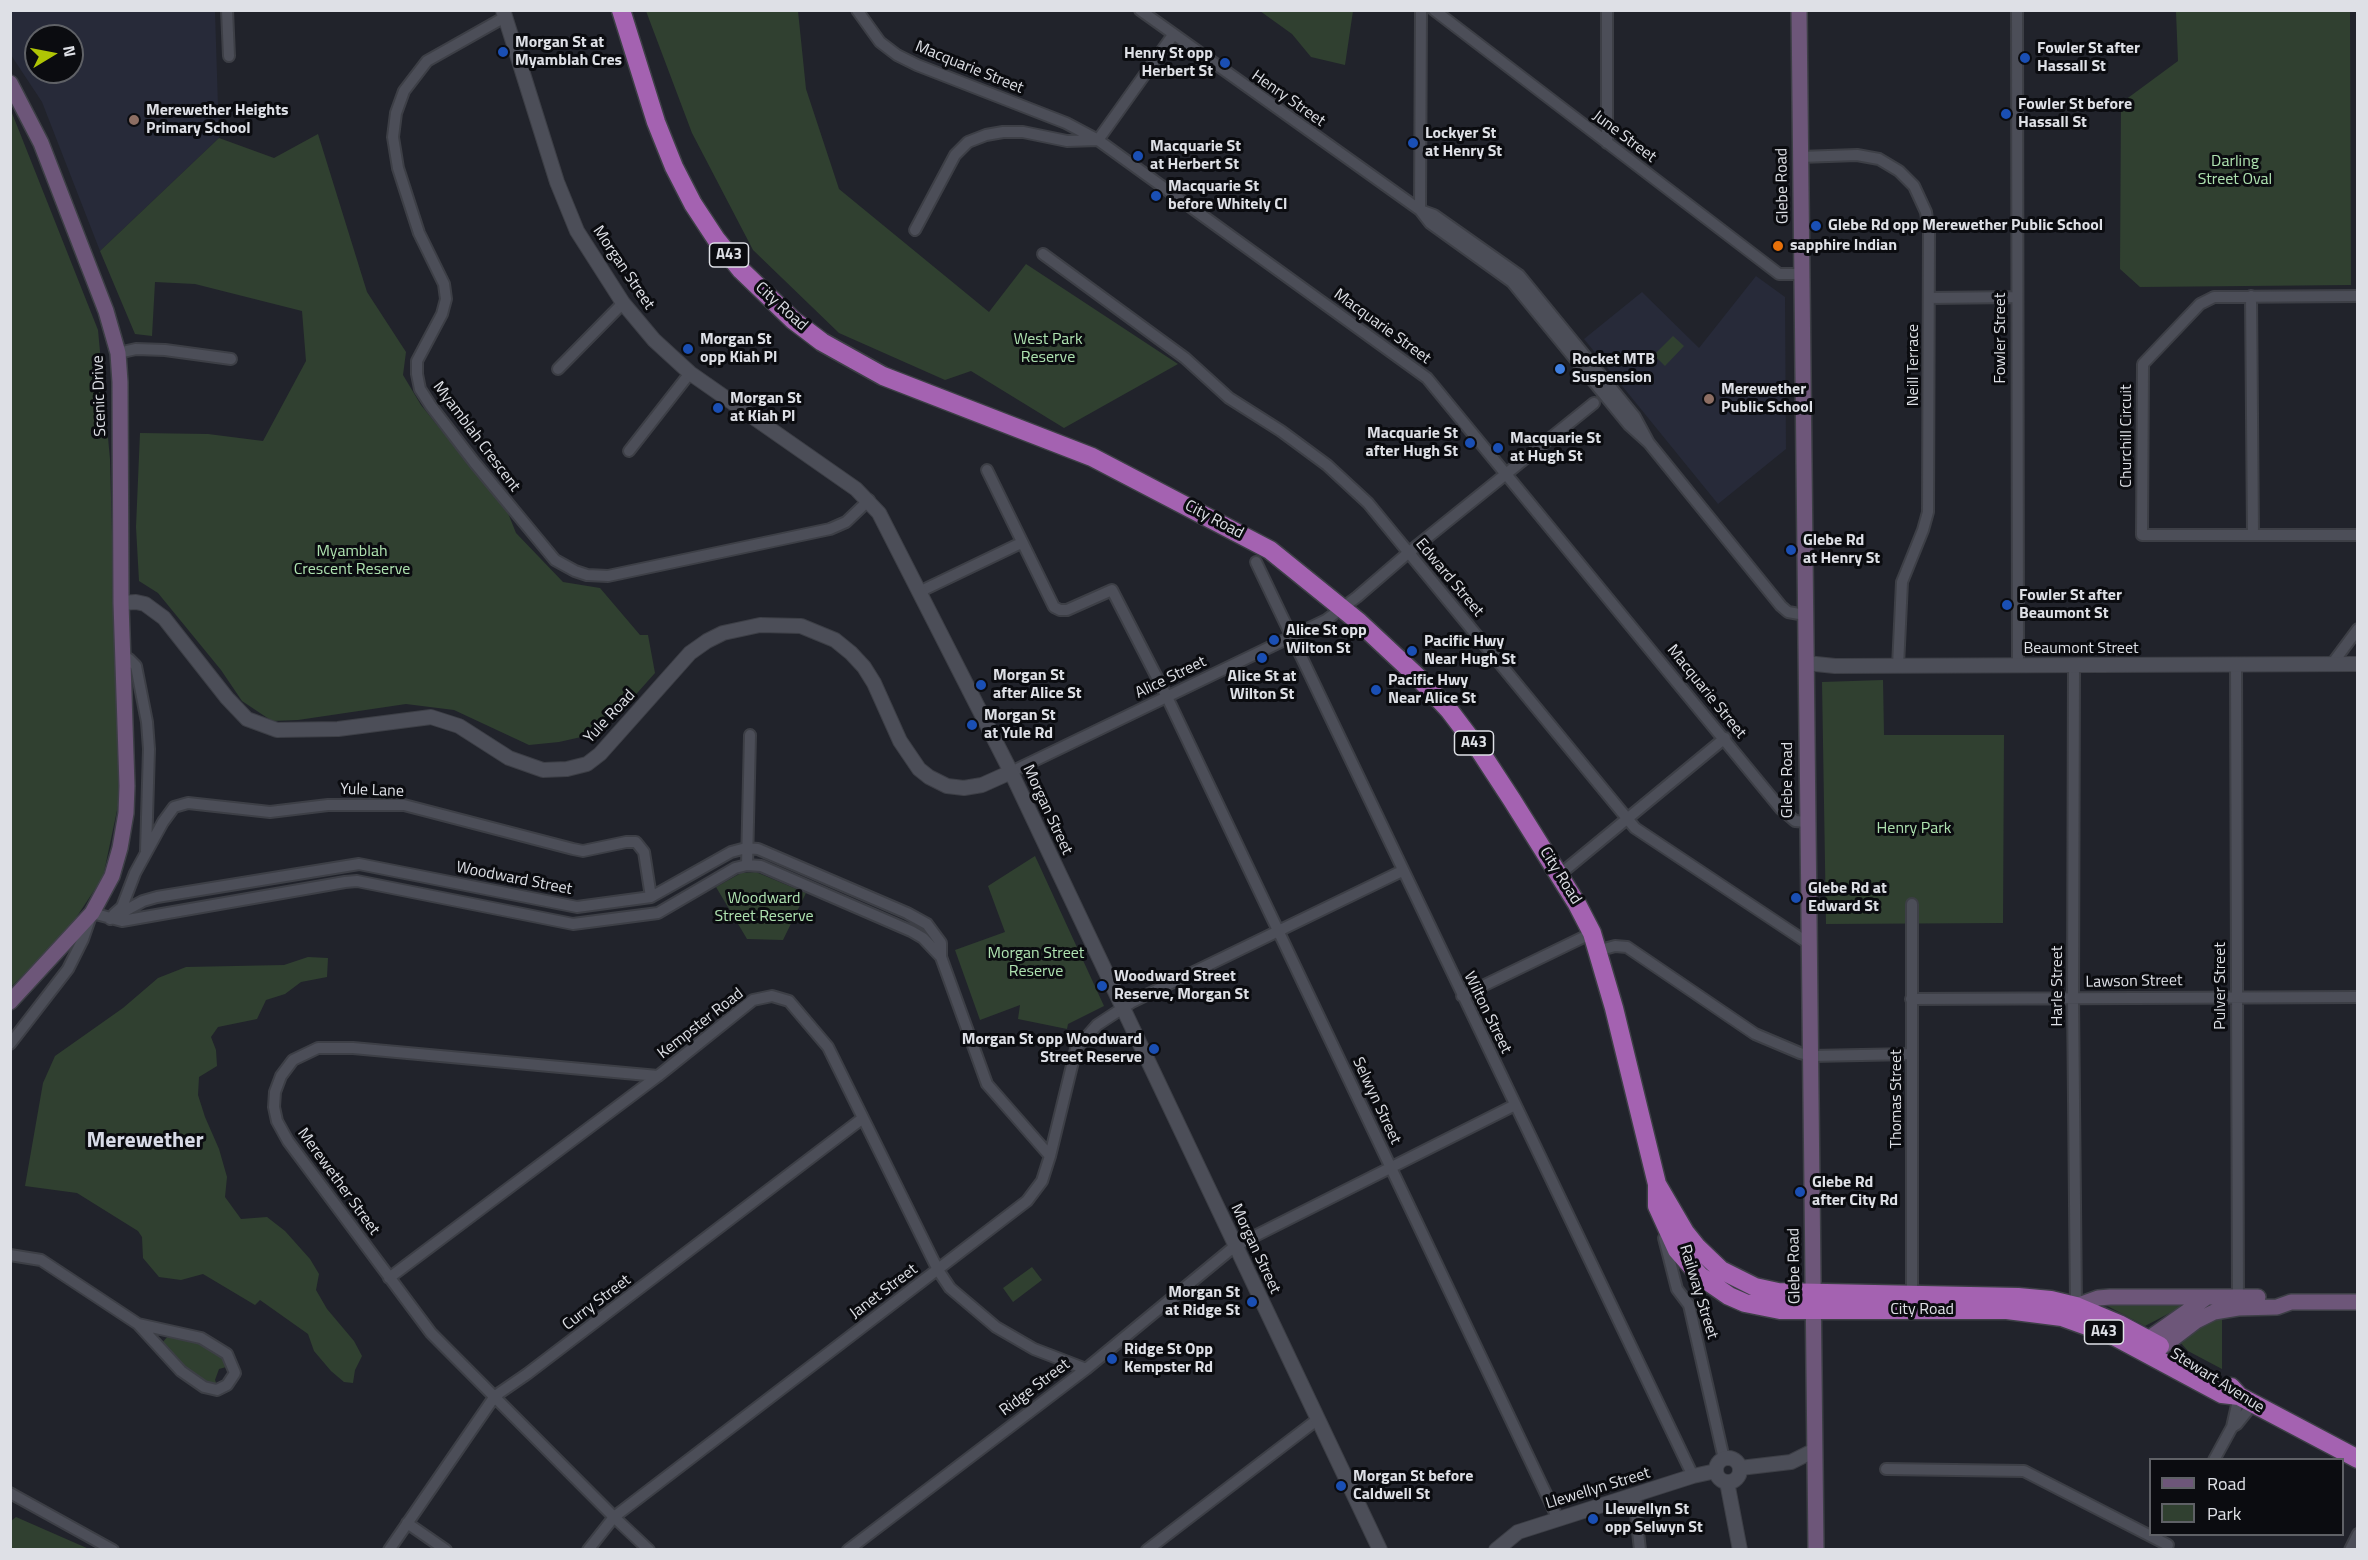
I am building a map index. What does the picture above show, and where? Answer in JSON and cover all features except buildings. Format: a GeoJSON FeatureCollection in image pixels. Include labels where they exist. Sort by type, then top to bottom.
{"type":"FeatureCollection","features":[{"type":"Feature","properties":{"kind":"highway","name":"City Road"},"geometry":{"type":"LineString","coordinates":[[621,10],[656,122],[674,167],[693,204],[716,239],[741,270],[793,320],[854,361],[883,376],[1092,457],[1234,530],[1286,562],[1420,679],[1449,710],[1480,751],[1577,904],[1592,933],[1657,1184],[1657,1206],[1677,1250],[1688,1264],[1714,1287],[1745,1303],[1762,1307],[1814,1302],[2026,1311],[2079,1322],[2153,1346]]}},
{"type":"Feature","properties":{"kind":"highway","name":"City Road"},"geometry":{"type":"LineString","coordinates":[[1657,1184],[1685,1232],[1721,1270],[1746,1284],[1814,1302]]}},
{"type":"Feature","properties":{"kind":"highway","name":"A43"},"geometry":{"type":"LineString","coordinates":[[1814,1302],[1912,1295],[2018,1297],[2051,1300],[2076,1306]]}},
{"type":"Feature","properties":{"kind":"highway","name":"Stewart Avenue"},"geometry":{"type":"LineString","coordinates":[[2076,1306],[2119,1324],[2153,1346],[2227,1384],[2246,1400],[2358,1459]]}},
{"type":"Feature","properties":{"kind":"main road","name":"Glebe Road"},"geometry":{"type":"LineString","coordinates":[[1798,10],[1816,1550]]}},
{"type":"Feature","properties":{"kind":"main road","name":"Scenic Drive"},"geometry":{"type":"LineString","coordinates":[[10,83],[41,143],[106,311],[118,353],[126,813],[112,876],[93,913],[10,1002]]}},
{"type":"Feature","properties":{"kind":"main road"},"geometry":{"type":"LineString","coordinates":[[2076,1306],[2098,1298],[2110,1297],[2206,1298],[2277,1307],[2291,1302],[2358,1302]]}},
{"type":"Feature","properties":{"kind":"main road"},"geometry":{"type":"LineString","coordinates":[[2153,1346],[2206,1298]]}},
{"type":"Feature","properties":{"kind":"main road"},"geometry":{"type":"LineString","coordinates":[[2153,1346],[2196,1320],[2238,1302]]}},
{"type":"Feature","properties":{"kind":"street"},"geometry":{"type":"LineString","coordinates":[[227,10],[229,56]]}},
{"type":"Feature","properties":{"kind":"street","name":"Macquarie Street"},"geometry":{"type":"LineString","coordinates":[[857,10],[880,42],[897,55],[917,65],[1066,123],[1098,140],[1427,378],[1507,472],[1781,809],[1796,821],[1807,822]]}},
{"type":"Feature","properties":{"kind":"street","name":"Henry Street"},"geometry":{"type":"LineString","coordinates":[[1140,10],[1420,210],[1430,223],[1512,282],[1629,425],[1649,443],[1781,606],[1788,612],[1806,615]]}},
{"type":"Feature","properties":{"kind":"street"},"geometry":{"type":"LineString","coordinates":[[1420,210],[1421,10]]}},
{"type":"Feature","properties":{"kind":"street","name":"June Street"},"geometry":{"type":"LineString","coordinates":[[1434,10],[1779,274],[1802,274]]}},
{"type":"Feature","properties":{"kind":"street"},"geometry":{"type":"LineString","coordinates":[[1607,10],[1607,143]]}},
{"type":"Feature","properties":{"kind":"street","name":"Fowler Street"},"geometry":{"type":"LineString","coordinates":[[2017,10],[2018,665]]}},
{"type":"Feature","properties":{"kind":"street","name":"Morgan Street"},"geometry":{"type":"LineString","coordinates":[[504,14],[557,182],[577,231],[623,303],[654,340],[690,373],[868,500],[879,513],[1011,772],[1380,1550]]}},
{"type":"Feature","properties":{"kind":"street","name":"Myamblah Crescent"},"geometry":{"type":"LineString","coordinates":[[504,14],[427,61],[404,91],[396,112],[393,137],[398,168],[419,233],[444,284],[446,299],[442,314],[417,361],[420,389],[430,406],[555,560],[574,571],[587,575],[608,576],[830,529],[846,522],[868,500]]}},
{"type":"Feature","properties":{"kind":"street"},"geometry":{"type":"LineString","coordinates":[[915,230],[955,155],[968,142],[1003,132],[1023,132],[1067,141],[1098,140],[1173,35]]}},
{"type":"Feature","properties":{"kind":"street","name":"Neill Terrace"},"geometry":{"type":"LineString","coordinates":[[1800,157],[1857,155],[1879,159],[1899,171],[1914,186],[1926,212],[1929,233],[1928,512],[1902,582],[1898,666]]}},
{"type":"Feature","properties":{"kind":"street","name":"Edward Street"},"geometry":{"type":"LineString","coordinates":[[1043,254],[1185,358],[1229,398],[1281,431],[1327,465],[1368,503],[1635,828],[1808,943]]}},
{"type":"Feature","properties":{"kind":"street"},"geometry":{"type":"LineString","coordinates":[[2251,296],[2253,535]]}},
{"type":"Feature","properties":{"kind":"street","name":"Churchill Circuit"},"geometry":{"type":"LineString","coordinates":[[2358,296],[2214,297],[2200,304],[2143,364],[2142,535],[2358,535]]}},
{"type":"Feature","properties":{"kind":"street"},"geometry":{"type":"LineString","coordinates":[[1929,298],[2016,297]]}},
{"type":"Feature","properties":{"kind":"street"},"geometry":{"type":"LineString","coordinates":[[558,369],[623,303]]}},
{"type":"Feature","properties":{"kind":"street"},"geometry":{"type":"LineString","coordinates":[[118,353],[136,349],[165,350],[231,359]]}},
{"type":"Feature","properties":{"kind":"street"},"geometry":{"type":"LineString","coordinates":[[629,451],[690,373]]}},
{"type":"Feature","properties":{"kind":"street","name":"Alice Street"},"geometry":{"type":"LineString","coordinates":[[1011,772],[1326,620],[1594,403]]}},
{"type":"Feature","properties":{"kind":"street"},"geometry":{"type":"LineString","coordinates":[[919,592],[1021,543],[987,470]]}},
{"type":"Feature","properties":{"kind":"street","name":"Selwyn Street"},"geometry":{"type":"LineString","coordinates":[[1021,543],[1054,607],[1067,610],[1112,590],[1167,697],[1558,1519]]}},
{"type":"Feature","properties":{"kind":"street","name":"Wilton Street"},"geometry":{"type":"LineString","coordinates":[[1256,562],[1402,871],[1694,1476]]}},
{"type":"Feature","properties":{"kind":"street","name":"Yule Road"},"geometry":{"type":"LineString","coordinates":[[121,603],[145,604],[164,618],[227,698],[247,719],[277,730],[338,729],[431,717],[459,726],[510,758],[543,770],[567,769],[586,764],[600,754],[690,653],[707,640],[723,633],[760,626],[801,626],[835,640],[864,667],[874,683],[900,741],[919,769],[929,777],[946,786],[964,788],[982,785],[1011,772]]}},
{"type":"Feature","properties":{"kind":"street"},"geometry":{"type":"LineString","coordinates":[[2332,664],[2358,629]]}},
{"type":"Feature","properties":{"kind":"street"},"geometry":{"type":"LineString","coordinates":[[123,657],[136,666],[147,722],[149,749],[146,852]]}},
{"type":"Feature","properties":{"kind":"street","name":"Beaumont Street"},"geometry":{"type":"LineString","coordinates":[[1806,663],[1835,666],[2357,664]]}},
{"type":"Feature","properties":{"kind":"street","name":"Pulver Street"},"geometry":{"type":"LineString","coordinates":[[2236,664],[2238,1302]]}},
{"type":"Feature","properties":{"kind":"street","name":"Harle Street"},"geometry":{"type":"LineString","coordinates":[[2074,665],[2073,998],[2076,1306]]}},
{"type":"Feature","properties":{"kind":"street"},"geometry":{"type":"LineString","coordinates":[[750,735],[747,865],[761,866],[923,938],[940,957],[987,1084],[1050,1156]]}},
{"type":"Feature","properties":{"kind":"street"},"geometry":{"type":"LineString","coordinates":[[1559,875],[1725,738]]}},
{"type":"Feature","properties":{"kind":"street","name":"Yule Lane"},"geometry":{"type":"LineString","coordinates":[[110,919],[122,907],[135,873],[163,822],[174,807],[188,804],[270,812],[328,805],[404,805],[584,851],[636,842],[644,852],[651,897]]}},
{"type":"Feature","properties":{"kind":"street"},"geometry":{"type":"LineString","coordinates":[[746,848],[758,849],[907,913],[927,924],[941,943],[940,957]]}},
{"type":"Feature","properties":{"kind":"street","name":"Woodward Street"},"geometry":{"type":"LineString","coordinates":[[110,919],[143,901],[157,897],[358,864],[569,906],[651,897],[731,852],[746,848]]}},
{"type":"Feature","properties":{"kind":"street","name":"Woodward Street"},"geometry":{"type":"LineString","coordinates":[[93,913],[122,921],[357,881],[573,924],[584,924],[658,914],[735,868],[747,865]]}},
{"type":"Feature","properties":{"kind":"street","name":"Janet Street"},"geometry":{"type":"LineString","coordinates":[[588,1550],[614,1517],[1027,1201],[1042,1181],[1076,1049],[1094,1028],[1122,1008],[1402,871]]}},
{"type":"Feature","properties":{"kind":"street","name":"Thomas Street"},"geometry":{"type":"LineString","coordinates":[[1912,904],[1912,1295]]}},
{"type":"Feature","properties":{"kind":"street","name":"Scenic Drive"},"geometry":{"type":"LineString","coordinates":[[10,1044],[68,969],[93,913]]}},
{"type":"Feature","properties":{"kind":"street"},"geometry":{"type":"LineString","coordinates":[[1462,996],[1592,933]]}},
{"type":"Feature","properties":{"kind":"street"},"geometry":{"type":"LineString","coordinates":[[1597,951],[1616,946],[1627,947],[1755,1034],[1780,1046],[1811,1056],[1912,1054]]}},
{"type":"Feature","properties":{"kind":"street","name":"Kempster Road"},"geometry":{"type":"LineString","coordinates":[[388,1278],[658,1076],[753,1000],[772,996],[789,1001],[828,1047],[938,1270],[951,1288],[996,1327],[1034,1349],[1086,1369]]}},
{"type":"Feature","properties":{"kind":"street","name":"Lawson Street"},"geometry":{"type":"LineString","coordinates":[[1911,999],[2358,997]]}},
{"type":"Feature","properties":{"kind":"street","name":"Merewether Street"},"geometry":{"type":"LineString","coordinates":[[649,1550],[431,1334],[288,1141],[277,1121],[274,1107],[275,1092],[281,1076],[293,1060],[318,1048],[337,1047],[658,1076]]}},
{"type":"Feature","properties":{"kind":"street","name":"Ridge Street"},"geometry":{"type":"LineString","coordinates":[[848,1550],[1086,1369],[1235,1246],[1515,1105]]}},
{"type":"Feature","properties":{"kind":"street","name":"Curry Street"},"geometry":{"type":"LineString","coordinates":[[389,1550],[495,1396],[863,1118]]}},
{"type":"Feature","properties":{"kind":"street","name":"Railway Street"},"geometry":{"type":"LineString","coordinates":[[1657,1206],[1677,1289],[1689,1305],[1720,1465]]}},
{"type":"Feature","properties":{"kind":"street"},"geometry":{"type":"LineString","coordinates":[[10,1255],[41,1260],[138,1324],[181,1371],[204,1387],[217,1390],[227,1385],[235,1373],[227,1354],[201,1338],[138,1324]]}},
{"type":"Feature","properties":{"kind":"street"},"geometry":{"type":"LineString","coordinates":[[2232,1427],[2246,1400]]}},
{"type":"Feature","properties":{"kind":"street"},"geometry":{"type":"LineString","coordinates":[[2215,1458],[2246,1400]]}},
{"type":"Feature","properties":{"kind":"street"},"geometry":{"type":"LineString","coordinates":[[1147,1549],[1317,1419]]}},
{"type":"Feature","properties":{"kind":"street"},"geometry":{"type":"LineString","coordinates":[[1740,1468],[1791,1462],[1815,1450]]}},
{"type":"Feature","properties":{"kind":"street"},"geometry":{"type":"LineString","coordinates":[[1735,1460],[1740,1468],[1738,1477],[1727,1482],[1720,1479],[1720,1465],[1735,1460]]}},
{"type":"Feature","properties":{"kind":"street","name":"Llewellyn Street"},"geometry":{"type":"LineString","coordinates":[[1496,1550],[1518,1532],[1694,1476],[1720,1465]]}},
{"type":"Feature","properties":{"kind":"street"},"geometry":{"type":"LineString","coordinates":[[1886,1469],[2024,1471],[2167,1547]]}},
{"type":"Feature","properties":{"kind":"street"},"geometry":{"type":"LineString","coordinates":[[1727,1482],[1740,1550]]}},
{"type":"Feature","properties":{"kind":"street"},"geometry":{"type":"LineString","coordinates":[[10,1493],[113,1550]]}},
{"type":"Feature","properties":{"kind":"street"},"geometry":{"type":"LineString","coordinates":[[1634,1495],[1640,1550]]}},
{"type":"Feature","properties":{"kind":"street"},"geometry":{"type":"LineString","coordinates":[[407,1523],[446,1550]]}},
{"type":"Feature","properties":{"kind":"street"},"geometry":{"type":"LineString","coordinates":[[2350,1550],[2358,1534]]}},
{"type":"Feature","properties":{"kind":"shaded area","name":"Merewether Heights Primary School"},"geometry":{"type":"Polygon","coordinates":[[[10,11],[215,11],[219,138],[100,251],[42,102],[30,84],[84,84],[84,24],[24,24],[24,75],[11,55],[10,11]]]}},
{"type":"Feature","properties":{"kind":"shaded area","name":"Merewether Public School"},"geometry":{"type":"Polygon","coordinates":[[[1756,276],[1785,297],[1786,449],[1718,504],[1584,339],[1642,292],[1699,348],[1756,276]]]}},
{"type":"Feature","properties":{"kind":"green space","name":"West Park Reserve"},"geometry":{"type":"Polygon","coordinates":[[[646,11],[798,11],[806,89],[839,189],[989,312],[1026,264],[1178,364],[1064,428],[971,371],[945,380],[839,333],[753,250],[692,133],[646,11]]]}},
{"type":"Feature","properties":{"kind":"green space"},"geometry":{"type":"Polygon","coordinates":[[[1260,11],[1353,11],[1345,65],[1311,57],[1292,34],[1260,11]]]}},
{"type":"Feature","properties":{"kind":"green space","name":"Darling Street Oval"},"geometry":{"type":"Polygon","coordinates":[[[2350,11],[2351,285],[2140,287],[2120,269],[2121,103],[2178,61],[2176,12],[2350,11]]]}},
{"type":"Feature","properties":{"kind":"green space"},"geometry":{"type":"Polygon","coordinates":[[[10,108],[98,330],[110,459],[119,801],[103,877],[66,933],[11,987],[10,108]]]}},
{"type":"Feature","properties":{"kind":"green space","name":"Myamblah Crescent Reserve"},"geometry":{"type":"Polygon","coordinates":[[[318,134],[367,292],[406,352],[403,375],[421,405],[508,513],[516,533],[563,582],[600,588],[640,635],[648,635],[655,673],[614,719],[590,735],[559,742],[529,745],[454,710],[406,704],[298,720],[272,721],[242,701],[221,670],[158,593],[139,581],[136,527],[140,433],[208,434],[263,441],[306,361],[302,311],[195,284],[155,282],[152,336],[135,334],[100,251],[219,138],[274,158],[318,134]]]}},
{"type":"Feature","properties":{"kind":"green space"},"geometry":{"type":"Polygon","coordinates":[[[1673,336],[1684,346],[1665,366],[1654,355],[1673,336]]]}},
{"type":"Feature","properties":{"kind":"green space","name":"Henry Park"},"geometry":{"type":"Polygon","coordinates":[[[1883,680],[1884,735],[2004,735],[2003,923],[1826,924],[1822,682],[1883,680]]]}},
{"type":"Feature","properties":{"kind":"green space","name":"Morgan Street Reserve"},"geometry":{"type":"Polygon","coordinates":[[[1035,856],[1104,1006],[1068,1024],[1067,1029],[1018,1019],[1020,1005],[980,1020],[955,950],[1005,932],[988,886],[1035,856]]]}},
{"type":"Feature","properties":{"kind":"green space","name":"Woodward Street Reserve"},"geometry":{"type":"Polygon","coordinates":[[[756,872],[806,893],[783,940],[747,939],[716,887],[741,873],[756,872]]]}},
{"type":"Feature","properties":{"kind":"green space"},"geometry":{"type":"Polygon","coordinates":[[[308,957],[328,958],[327,977],[301,982],[285,994],[266,1000],[257,1019],[218,1027],[211,1037],[216,1050],[217,1066],[199,1077],[198,1095],[227,1177],[225,1197],[241,1219],[267,1217],[285,1231],[310,1259],[319,1274],[316,1290],[327,1309],[354,1341],[362,1356],[355,1370],[353,1383],[344,1382],[331,1371],[314,1351],[308,1334],[260,1300],[255,1305],[203,1274],[181,1280],[159,1277],[143,1258],[142,1237],[138,1231],[77,1193],[25,1186],[43,1083],[55,1056],[123,1008],[158,978],[186,967],[284,965],[308,957]]]}},
{"type":"Feature","properties":{"kind":"green space"},"geometry":{"type":"Polygon","coordinates":[[[1032,1267],[1042,1280],[1013,1302],[1003,1288],[1032,1267]]]}},
{"type":"Feature","properties":{"kind":"green space"},"geometry":{"type":"Polygon","coordinates":[[[2185,1301],[2185,1305],[2145,1326],[2100,1302],[2185,1301]]]}},
{"type":"Feature","properties":{"kind":"green space"},"geometry":{"type":"Polygon","coordinates":[[[2222,1316],[2222,1369],[2188,1351],[2179,1341],[2179,1336],[2222,1316]]]}},
{"type":"Feature","properties":{"kind":"green space"},"geometry":{"type":"Polygon","coordinates":[[[168,1336],[199,1342],[227,1361],[230,1366],[219,1369],[215,1380],[217,1385],[208,1384],[180,1365],[162,1343],[168,1336]]]}},
{"type":"Feature","properties":{"kind":"green space"},"geometry":{"type":"Polygon","coordinates":[[[16,1517],[89,1549],[11,1549],[11,1521],[16,1517]]]}},
{"type":"Feature","properties":{"kind":"place","name":"Morgan St at Myamblah Cres"},"geometry":{"type":"Point","coordinates":[503,52]}},
{"type":"Feature","properties":{"kind":"place","name":"Fowler St after Hassall St"},"geometry":{"type":"Point","coordinates":[2025,58]}},
{"type":"Feature","properties":{"kind":"place","name":"Henry St opp Herbert St"},"geometry":{"type":"Point","coordinates":[1225,63]}},
{"type":"Feature","properties":{"kind":"place","name":"Fowler St before Hassall St"},"geometry":{"type":"Point","coordinates":[2006,114]}},
{"type":"Feature","properties":{"kind":"place","name":"Merewether Heights Primary School"},"geometry":{"type":"Point","coordinates":[134,120]}},
{"type":"Feature","properties":{"kind":"place","name":"Lockyer St at Henry St"},"geometry":{"type":"Point","coordinates":[1413,143]}},
{"type":"Feature","properties":{"kind":"place","name":"Macquarie St at Herbert St"},"geometry":{"type":"Point","coordinates":[1138,156]}},
{"type":"Feature","properties":{"kind":"place","name":"Macquarie St before Whitely Cl"},"geometry":{"type":"Point","coordinates":[1156,196]}},
{"type":"Feature","properties":{"kind":"place","name":"Glebe Rd opp Merewether Public School"},"geometry":{"type":"Point","coordinates":[1816,226]}},
{"type":"Feature","properties":{"kind":"place","name":"sapphire Indian"},"geometry":{"type":"Point","coordinates":[1778,246]}},
{"type":"Feature","properties":{"kind":"place","name":"Morgan St opp Kiah Pl"},"geometry":{"type":"Point","coordinates":[688,349]}},
{"type":"Feature","properties":{"kind":"place","name":"Rocket MTB Suspension"},"geometry":{"type":"Point","coordinates":[1560,369]}},
{"type":"Feature","properties":{"kind":"place","name":"Merewether Public School"},"geometry":{"type":"Point","coordinates":[1709,399]}},
{"type":"Feature","properties":{"kind":"place","name":"Morgan St at Kiah Pl"},"geometry":{"type":"Point","coordinates":[718,408]}},
{"type":"Feature","properties":{"kind":"place","name":"Macquarie St after Hugh St"},"geometry":{"type":"Point","coordinates":[1470,443]}},
{"type":"Feature","properties":{"kind":"place","name":"Macquarie St at Hugh St"},"geometry":{"type":"Point","coordinates":[1498,448]}},
{"type":"Feature","properties":{"kind":"place","name":"Glebe Rd at Henry St"},"geometry":{"type":"Point","coordinates":[1791,550]}},
{"type":"Feature","properties":{"kind":"place","name":"Fowler St after Beaumont St"},"geometry":{"type":"Point","coordinates":[2007,605]}},
{"type":"Feature","properties":{"kind":"place","name":"Alice St opp Wilton St"},"geometry":{"type":"Point","coordinates":[1274,640]}},
{"type":"Feature","properties":{"kind":"place","name":"Pacific Hwy Near Hugh St"},"geometry":{"type":"Point","coordinates":[1412,651]}},
{"type":"Feature","properties":{"kind":"place","name":"Alice St at Wilton St"},"geometry":{"type":"Point","coordinates":[1262,658]}},
{"type":"Feature","properties":{"kind":"place","name":"Morgan St after Alice St"},"geometry":{"type":"Point","coordinates":[981,685]}},
{"type":"Feature","properties":{"kind":"place","name":"Pacific Hwy Near Alice St"},"geometry":{"type":"Point","coordinates":[1376,690]}},
{"type":"Feature","properties":{"kind":"place","name":"Morgan St at Yule Rd"},"geometry":{"type":"Point","coordinates":[972,725]}},
{"type":"Feature","properties":{"kind":"place","name":"Glebe Rd at Edward St"},"geometry":{"type":"Point","coordinates":[1796,898]}},
{"type":"Feature","properties":{"kind":"place","name":"Woodward Street Reserve, Morgan St"},"geometry":{"type":"Point","coordinates":[1102,986]}},
{"type":"Feature","properties":{"kind":"place","name":"Morgan St opp Woodward Street Reserve"},"geometry":{"type":"Point","coordinates":[1154,1049]}},
{"type":"Feature","properties":{"kind":"place","name":"Glebe Rd after City Rd"},"geometry":{"type":"Point","coordinates":[1800,1192]}},
{"type":"Feature","properties":{"kind":"place","name":"Morgan St at Ridge St"},"geometry":{"type":"Point","coordinates":[1252,1302]}},
{"type":"Feature","properties":{"kind":"place","name":"Ridge St Opp Kempster Rd"},"geometry":{"type":"Point","coordinates":[1112,1359]}},
{"type":"Feature","properties":{"kind":"place","name":"Morgan St before Caldwell St"},"geometry":{"type":"Point","coordinates":[1341,1486]}},
{"type":"Feature","properties":{"kind":"place","name":"Llewellyn St opp Selwyn St"},"geometry":{"type":"Point","coordinates":[1593,1519]}},
{"type":"Feature","properties":{"kind":"district","name":"Merewether"},"geometry":{"type":"Point","coordinates":[145,1142]}}]}
